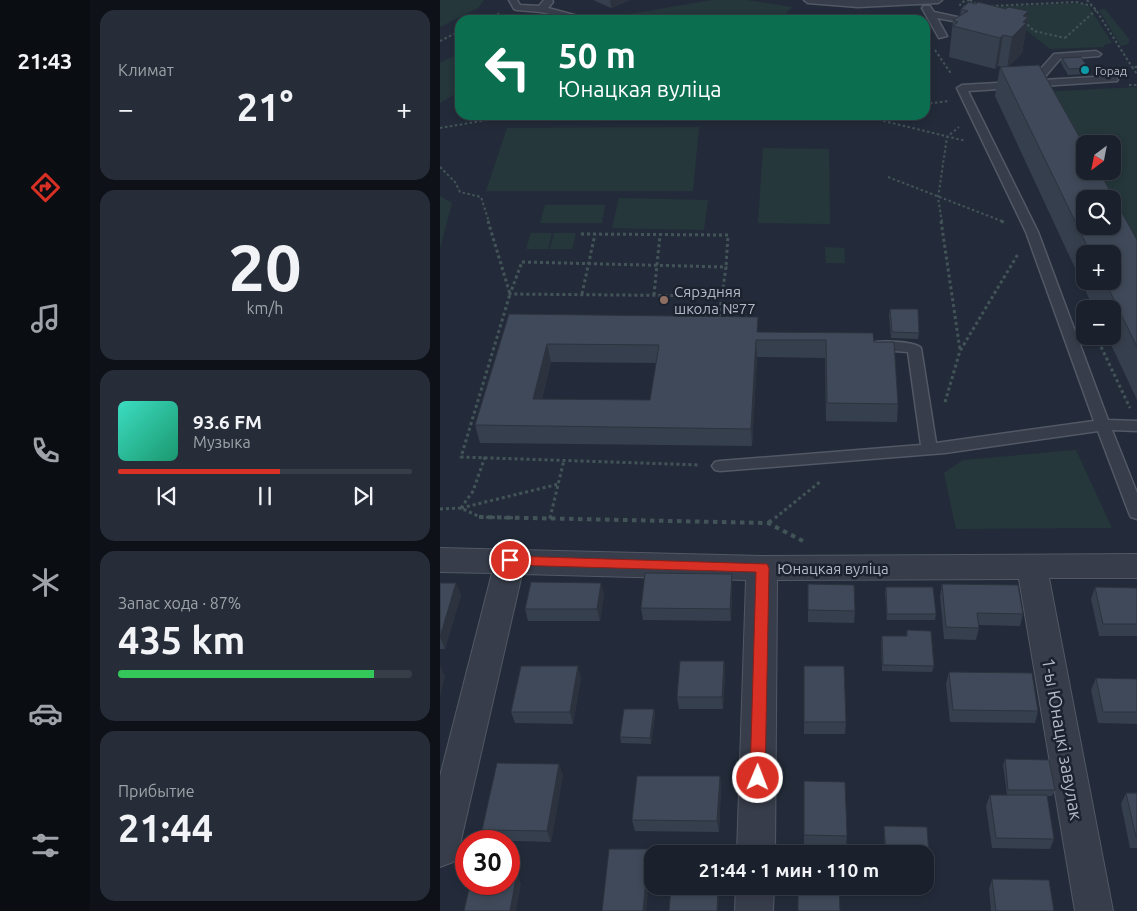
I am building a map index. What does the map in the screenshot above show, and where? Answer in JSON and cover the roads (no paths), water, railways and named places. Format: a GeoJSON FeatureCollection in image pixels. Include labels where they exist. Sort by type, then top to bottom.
{"type":"FeatureCollection","features":[{"type":"Feature","properties":{"kind":"street","name":"Юнацкая вуліца"},"geometry":{"type":"LineString","coordinates":[[440,560],[510,560],[762,568],[1137,566]]}},
{"type":"Feature","properties":{"kind":"street"},"geometry":{"type":"LineString","coordinates":[[440,849],[510,560]]}},
{"type":"Feature","properties":{"kind":"street"},"geometry":{"type":"LineString","coordinates":[[756,845],[762,568]]}},
{"type":"Feature","properties":{"kind":"street","name":"1-ы Юнацкі завулак"},"geometry":{"type":"LineString","coordinates":[[1032,568],[1094,911]]}},
{"type":"Feature","properties":{"kind":"street"},"geometry":{"type":"LineString","coordinates":[[754,911],[755,895]]}},
{"type":"Feature","properties":{"kind":"lane"},"geometry":{"type":"LineString","coordinates":[[514,0],[517,7],[565,15]]}},
{"type":"Feature","properties":{"kind":"lane"},"geometry":{"type":"LineString","coordinates":[[541,10],[549,2],[548,0]]}},
{"type":"Feature","properties":{"kind":"lane"},"geometry":{"type":"LineString","coordinates":[[815,1],[858,4],[938,0]]}},
{"type":"Feature","properties":{"kind":"lane"},"geometry":{"type":"LineString","coordinates":[[923,1],[942,36]]}},
{"type":"Feature","properties":{"kind":"lane"},"geometry":{"type":"LineString","coordinates":[[930,14],[986,25]]}},
{"type":"Feature","properties":{"kind":"lane"},"geometry":{"type":"LineString","coordinates":[[1033,84],[1057,56],[1096,54]]}},
{"type":"Feature","properties":{"kind":"lane"},"geometry":{"type":"LineString","coordinates":[[1113,79],[962,88],[1032,232],[1137,513]]}},
{"type":"Feature","properties":{"kind":"lane"},"geometry":{"type":"LineString","coordinates":[[855,346],[914,348],[929,449]]}},
{"type":"Feature","properties":{"kind":"lane"},"geometry":{"type":"LineString","coordinates":[[720,466],[945,448],[1135,420]]}},
{"type":"Feature","properties":{"kind":"place","name":"Горад"},"geometry":{"type":"Point","coordinates":[1085,70]}},
{"type":"Feature","properties":{"kind":"place","name":"Сярэдняя школа №77"},"geometry":{"type":"Point","coordinates":[664,300]}}]}
